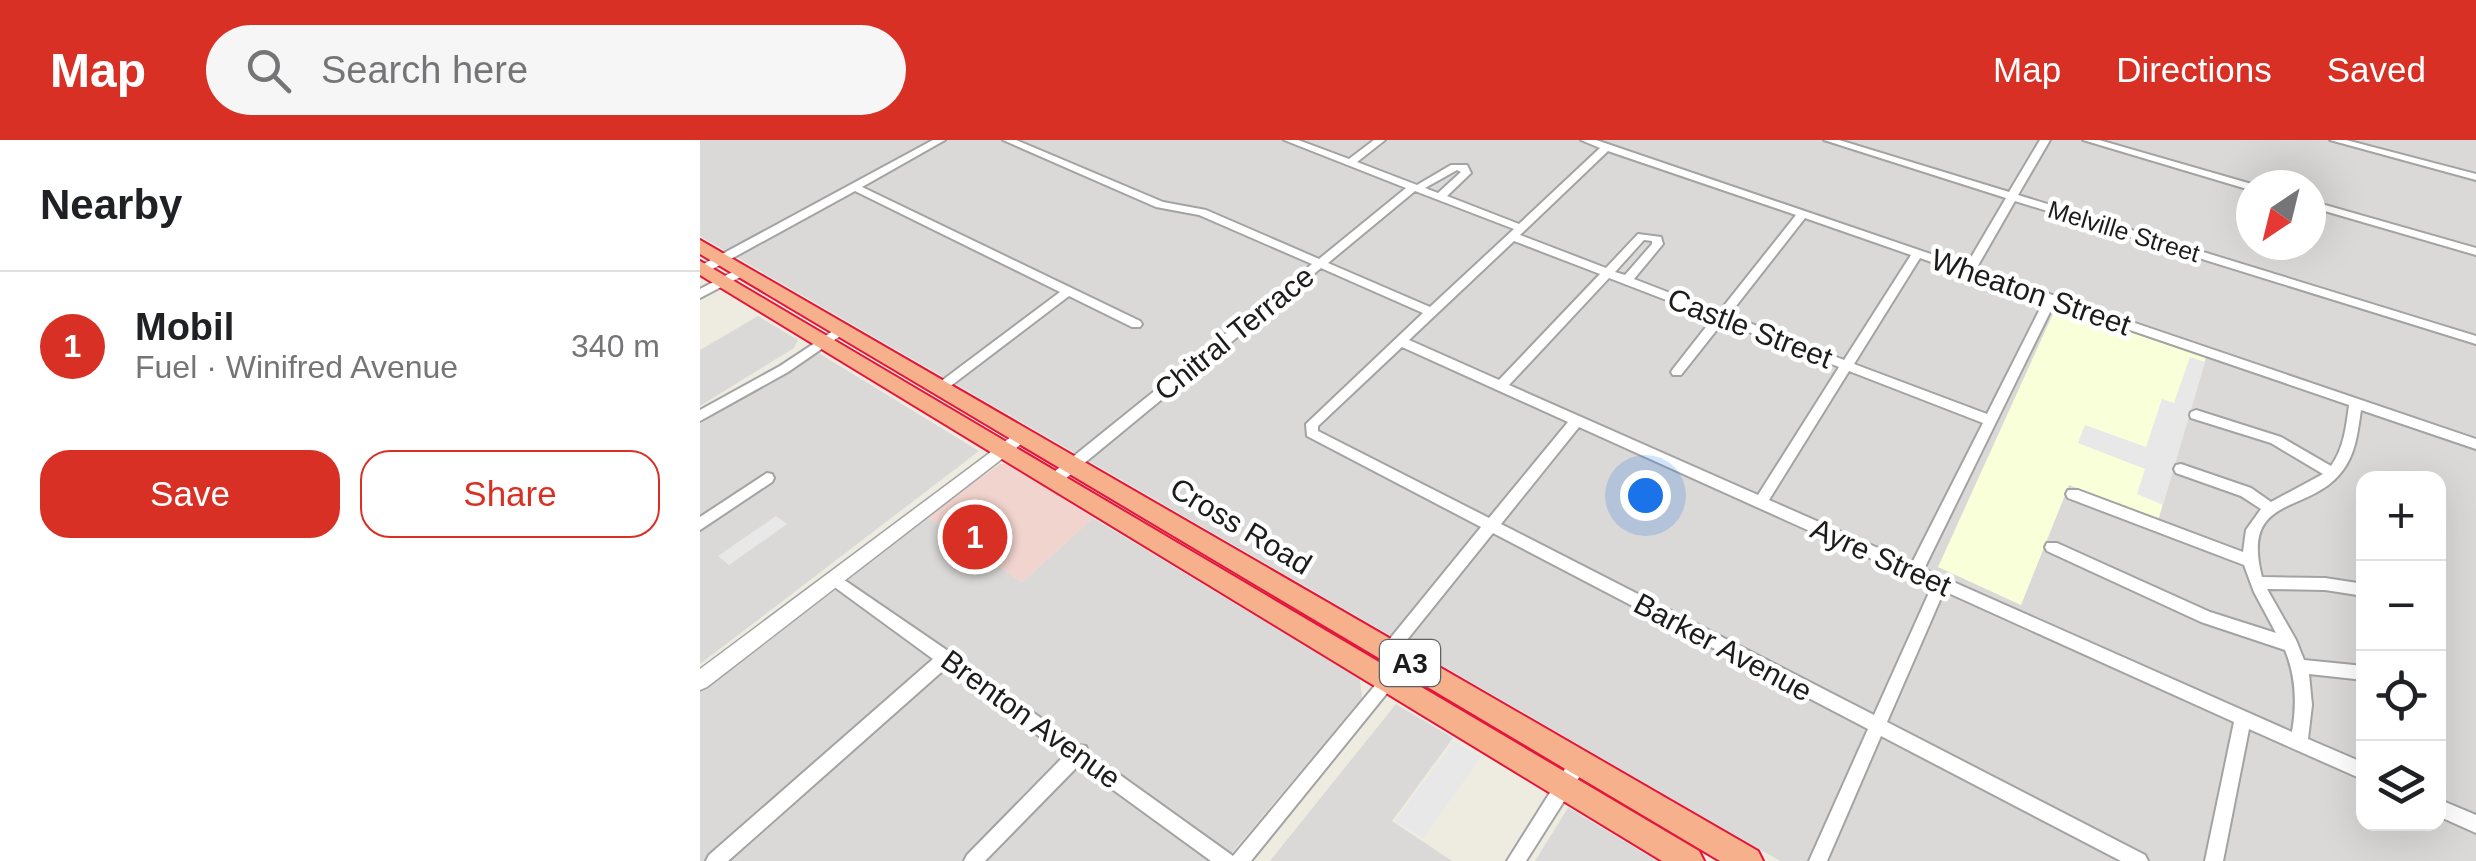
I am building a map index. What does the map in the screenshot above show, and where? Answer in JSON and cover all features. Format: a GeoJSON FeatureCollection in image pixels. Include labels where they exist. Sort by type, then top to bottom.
{"type":"FeatureCollection","features":[{"type":"Feature","properties":{"kind":"highway","name":"Cross Road"},"geometry":{"type":"LineString","coordinates":[[700,246],[1004,448],[1064,472],[1281,607],[1388,682],[1689,861]]}},
{"type":"Feature","properties":{"kind":"highway","name":"Cross Road"},"geometry":{"type":"LineString","coordinates":[[701,268],[1023,434],[1064,472]]}},
{"type":"Feature","properties":{"kind":"highway","name":"Cross Road"},"geometry":{"type":"LineString","coordinates":[[1281,607],[1311,605],[1748,861]]}},
{"type":"Feature","properties":{"kind":"street"},"geometry":{"type":"LineString","coordinates":[[913,140],[928,147]]}},
{"type":"Feature","properties":{"kind":"street"},"geometry":{"type":"LineString","coordinates":[[701,268],[940,140]]}},
{"type":"Feature","properties":{"kind":"street"},"geometry":{"type":"LineString","coordinates":[[1008,140],[1160,205],[1202,212],[1430,312]]}},
{"type":"Feature","properties":{"kind":"street","name":"Castle Street"},"geometry":{"type":"LineString","coordinates":[[1290,140],[1440,197],[1627,280],[1988,420]]}},
{"type":"Feature","properties":{"kind":"street"},"geometry":{"type":"LineString","coordinates":[[1350,163],[1380,140]]}},
{"type":"Feature","properties":{"kind":"street","name":"Wheaton Street"},"geometry":{"type":"LineString","coordinates":[[1586,140],[2476,444]]}},
{"type":"Feature","properties":{"kind":"street","name":"Melville Street"},"geometry":{"type":"LineString","coordinates":[[1829,140],[2476,340]]}},
{"type":"Feature","properties":{"kind":"street"},"geometry":{"type":"LineString","coordinates":[[1969,271],[2045,140]]}},
{"type":"Feature","properties":{"kind":"street"},"geometry":{"type":"LineString","coordinates":[[2088,140],[2236,183]]}},
{"type":"Feature","properties":{"kind":"street"},"geometry":{"type":"LineString","coordinates":[[2335,140],[2476,177]]}},
{"type":"Feature","properties":{"kind":"street"},"geometry":{"type":"LineString","coordinates":[[1311,428],[1607,147]]}},
{"type":"Feature","properties":{"kind":"street","name":"Chitral Terrace"},"geometry":{"type":"LineString","coordinates":[[1064,472],[1416,188],[1456,167],[1466,170],[1440,197]]}},
{"type":"Feature","properties":{"kind":"street"},"geometry":{"type":"LineString","coordinates":[[854,187],[1136,324]]}},
{"type":"Feature","properties":{"kind":"street"},"geometry":{"type":"LineString","coordinates":[[2326,208],[2476,252]]}},
{"type":"Feature","properties":{"kind":"street"},"geometry":{"type":"LineString","coordinates":[[1678,372],[1803,214]]}},
{"type":"Feature","properties":{"kind":"street"},"geometry":{"type":"LineString","coordinates":[[1502,386],[1642,236],[1657,238],[1658,244],[1627,280]]}},
{"type":"Feature","properties":{"kind":"street"},"geometry":{"type":"LineString","coordinates":[[1760,503],[1917,254]]}},
{"type":"Feature","properties":{"kind":"street"},"geometry":{"type":"LineString","coordinates":[[700,294],[742,271]]}},
{"type":"Feature","properties":{"kind":"street"},"geometry":{"type":"LineString","coordinates":[[940,388],[1070,290]]}},
{"type":"Feature","properties":{"kind":"street"},"geometry":{"type":"LineString","coordinates":[[1915,572],[2051,298]]}},
{"type":"Feature","properties":{"kind":"street"},"geometry":{"type":"LineString","coordinates":[[700,416],[784,369],[833,335]]}},
{"type":"Feature","properties":{"kind":"street","name":"Ayre Street"},"geometry":{"type":"LineString","coordinates":[[1400,341],[2356,768]]}},
{"type":"Feature","properties":{"kind":"street"},"geometry":{"type":"LineString","coordinates":[[2299,743],[2304,707],[2299,666],[2259,583],[2250,544],[2256,524],[2268,507],[2334,473],[2348,446],[2356,402]]}},
{"type":"Feature","properties":{"kind":"street"},"geometry":{"type":"LineString","coordinates":[[2196,415],[2276,440],[2334,473]]}},
{"type":"Feature","properties":{"kind":"street"},"geometry":{"type":"LineString","coordinates":[[1389,651],[1576,420]]}},
{"type":"Feature","properties":{"kind":"street","name":"Barker Avenue"},"geometry":{"type":"LineString","coordinates":[[1311,428],[1318,438],[2138,861]]}},
{"type":"Feature","properties":{"kind":"street"},"geometry":{"type":"LineString","coordinates":[[700,681],[1023,434]]}},
{"type":"Feature","properties":{"kind":"street"},"geometry":{"type":"LineString","coordinates":[[2181,469],[2246,492],[2268,507]]}},
{"type":"Feature","properties":{"kind":"street"},"geometry":{"type":"LineString","coordinates":[[700,524],[767,478]]}},
{"type":"Feature","properties":{"kind":"street"},"geometry":{"type":"LineString","coordinates":[[2073,494],[2251,560]]}},
{"type":"Feature","properties":{"kind":"street"},"geometry":{"type":"LineString","coordinates":[[2052,547],[2206,617],[2291,645]]}},
{"type":"Feature","properties":{"kind":"street","name":"Brenton Avenue"},"geometry":{"type":"LineString","coordinates":[[834,578],[1226,861]]}},
{"type":"Feature","properties":{"kind":"street"},"geometry":{"type":"LineString","coordinates":[[2259,583],[2356,589]]}},
{"type":"Feature","properties":{"kind":"street"},"geometry":{"type":"LineString","coordinates":[[1818,861],[1940,584]]}},
{"type":"Feature","properties":{"kind":"street"},"geometry":{"type":"LineString","coordinates":[[715,861],[946,658]]}},
{"type":"Feature","properties":{"kind":"street"},"geometry":{"type":"LineString","coordinates":[[2299,666],[2356,672]]}},
{"type":"Feature","properties":{"kind":"street"},"geometry":{"type":"LineString","coordinates":[[1240,861],[1388,682]]}},
{"type":"Feature","properties":{"kind":"street"},"geometry":{"type":"LineString","coordinates":[[2214,861],[2243,718]]}},
{"type":"Feature","properties":{"kind":"street"},"geometry":{"type":"LineString","coordinates":[[973,861],[1080,752]]}},
{"type":"Feature","properties":{"kind":"street"},"geometry":{"type":"LineString","coordinates":[[1516,861],[1579,762]]}},
{"type":"Feature","properties":{"kind":"street"},"geometry":{"type":"LineString","coordinates":[[2446,810],[2476,824]]}},
{"type":"Feature","properties":{"kind":"shaded area"},"geometry":{"type":"Polygon","coordinates":[[[700,140],[2476,140],[2476,861],[1780,861],[700,236],[700,140]]]}},
{"type":"Feature","properties":{"kind":"shaded area"},"geometry":{"type":"Polygon","coordinates":[[[2057,305],[2206,357],[2158,521],[2069,485],[2021,605],[1938,567],[2057,305]]]}},
{"type":"Feature","properties":{"kind":"shaded area"},"geometry":{"type":"Polygon","coordinates":[[[758,316],[798,340],[794,348],[700,406],[700,350],[758,316]]]}},
{"type":"Feature","properties":{"kind":"shaded area"},"geometry":{"type":"Polygon","coordinates":[[[817,352],[979,451],[700,664],[700,424],[817,352]]]}},
{"type":"Feature","properties":{"kind":"shaded area"},"geometry":{"type":"Polygon","coordinates":[[[2190,357],[2205,362],[2163,505],[2137,494],[2145,469],[2078,443],[2085,425],[2146,447],[2162,399],[2174,403],[2190,357]]]}},
{"type":"Feature","properties":{"kind":"shaded area"},"geometry":{"type":"Polygon","coordinates":[[[1000,464],[1009,464],[1093,518],[1022,582],[926,516],[1000,464]]]}},
{"type":"Feature","properties":{"kind":"shaded area"},"geometry":{"type":"Polygon","coordinates":[[[776,516],[787,524],[729,565],[718,556],[776,516]]]}},
{"type":"Feature","properties":{"kind":"shaded area"},"geometry":{"type":"Polygon","coordinates":[[[926,516],[1022,582],[1093,518],[1360,679],[1362,698],[1225,861],[700,861],[700,692],[926,516]]]}},
{"type":"Feature","properties":{"kind":"shaded area"},"geometry":{"type":"Polygon","coordinates":[[[1396,704],[1453,738],[1392,821],[1452,861],[1270,861],[1396,704]]]}},
{"type":"Feature","properties":{"kind":"shaded area"},"geometry":{"type":"Polygon","coordinates":[[[1454,741],[1481,757],[1423,838],[1395,821],[1454,741]]]}},
{"type":"Feature","properties":{"kind":"shaded area"},"geometry":{"type":"Polygon","coordinates":[[[1569,808],[1657,861],[1535,861],[1569,808]]]}},
{"type":"Feature","properties":{"kind":"place","name":"Mobil"},"geometry":{"type":"Point","coordinates":[975,537]}}]}
